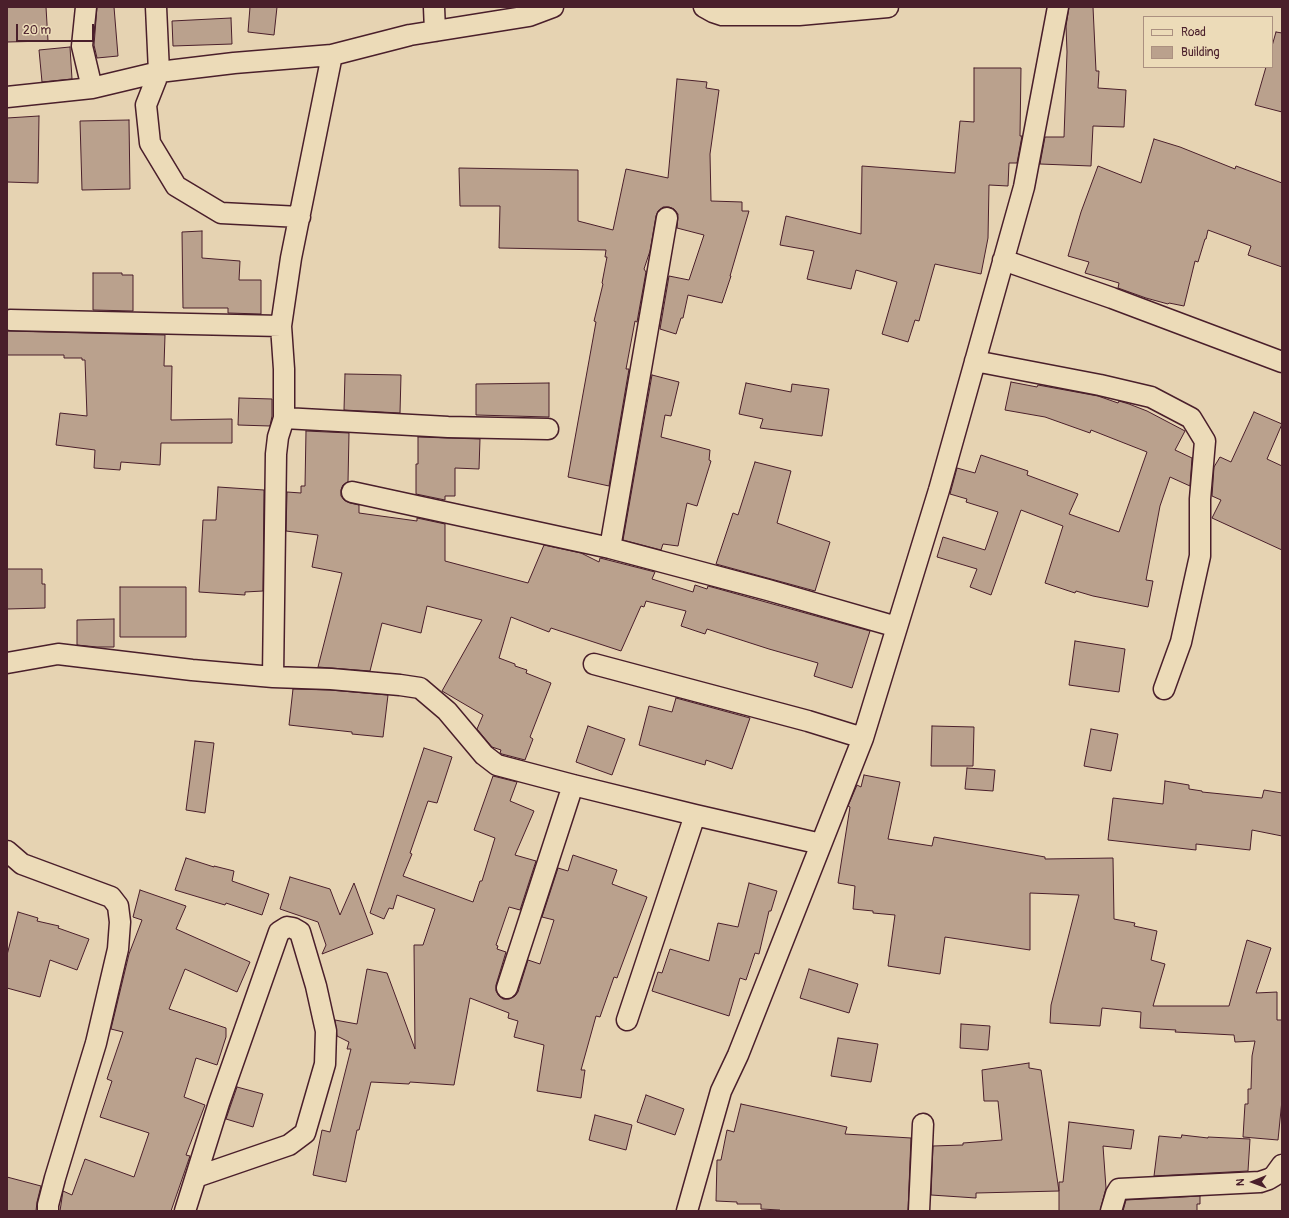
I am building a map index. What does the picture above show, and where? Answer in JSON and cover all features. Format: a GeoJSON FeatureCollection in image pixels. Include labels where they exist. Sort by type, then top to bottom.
{"type":"FeatureCollection","features":[{"type":"Feature","properties":{"kind":"street"},"geometry":{"type":"LineString","coordinates":[[86,7],[82,46],[92,88]]}},
{"type":"Feature","properties":{"kind":"street"},"geometry":{"type":"LineString","coordinates":[[156,7],[159,72],[146,105],[150,143],[176,186],[221,213],[300,217]]}},
{"type":"Feature","properties":{"kind":"street"},"geometry":{"type":"LineString","coordinates":[[434,7],[435,31]]}},
{"type":"Feature","properties":{"kind":"street"},"geometry":{"type":"LineString","coordinates":[[7,97],[92,88],[159,72],[234,63],[332,55],[410,35],[529,16],[553,7]]}},
{"type":"Feature","properties":{"kind":"street"},"geometry":{"type":"LineString","coordinates":[[704,7],[722,15],[799,15],[879,7]]}},
{"type":"Feature","properties":{"kind":"street"},"geometry":{"type":"LineString","coordinates":[[687,1211],[721,1091],[738,1055],[863,738],[939,490],[1024,187],[1058,7]]}},
{"type":"Feature","properties":{"kind":"street"},"geometry":{"type":"LineString","coordinates":[[273,677],[276,454],[278,437],[284,418],[284,368],[281,326],[291,258],[332,55]]}},
{"type":"Feature","properties":{"kind":"street"},"geometry":{"type":"LineString","coordinates":[[610,548],[667,218]]}},
{"type":"Feature","properties":{"kind":"street"},"geometry":{"type":"LineString","coordinates":[[1003,260],[1112,298],[1282,362]]}},
{"type":"Feature","properties":{"kind":"street"},"geometry":{"type":"LineString","coordinates":[[10,320],[281,326]]}},
{"type":"Feature","properties":{"kind":"street"},"geometry":{"type":"LineString","coordinates":[[975,361],[1100,385],[1151,398],[1191,418],[1205,441],[1200,499],[1200,556],[1181,642],[1164,689]]}},
{"type":"Feature","properties":{"kind":"street"},"geometry":{"type":"LineString","coordinates":[[284,418],[448,427],[548,429]]}},
{"type":"Feature","properties":{"kind":"street"},"geometry":{"type":"LineString","coordinates":[[352,492],[610,548],[768,590],[897,627]]}},
{"type":"Feature","properties":{"kind":"street"},"geometry":{"type":"LineString","coordinates":[[7,663],[58,654],[192,670],[273,677],[331,679],[420,688],[447,712],[484,755],[497,765],[695,815],[821,844]]}},
{"type":"Feature","properties":{"kind":"street"},"geometry":{"type":"LineString","coordinates":[[594,664],[794,717],[863,738]]}},
{"type":"Feature","properties":{"kind":"street"},"geometry":{"type":"LineString","coordinates":[[507,988],[572,785]]}},
{"type":"Feature","properties":{"kind":"street"},"geometry":{"type":"LineString","coordinates":[[627,1020],[695,815]]}},
{"type":"Feature","properties":{"kind":"street"},"geometry":{"type":"LineString","coordinates":[[9,856],[22,864],[111,897],[118,906],[120,922],[118,949],[96,1043],[54,1178],[48,1211]]}},
{"type":"Feature","properties":{"kind":"street"},"geometry":{"type":"LineString","coordinates":[[185,1211],[219,1103],[279,932],[287,927],[293,928],[300,932],[316,986],[326,1031],[324,1064],[305,1133],[289,1145],[196,1177]]}},
{"type":"Feature","properties":{"kind":"street"},"geometry":{"type":"LineString","coordinates":[[919,1211],[923,1124]]}},
{"type":"Feature","properties":{"kind":"street"},"geometry":{"type":"LineString","coordinates":[[1111,1211],[1119,1189],[1260,1182],[1274,1176],[1282,1165]]}},
{"type":"Feature","properties":{"kind":"building"},"geometry":{"type":"Polygon","coordinates":[[[7,7],[46,7],[48,41],[7,42],[7,7]]]}},
{"type":"Feature","properties":{"kind":"building"},"geometry":{"type":"Polygon","coordinates":[[[97,7],[114,7],[118,56],[97,58],[94,45],[97,7]]]}},
{"type":"Feature","properties":{"kind":"building"},"geometry":{"type":"Polygon","coordinates":[[[250,7],[277,7],[274,35],[248,32],[250,7]]]}},
{"type":"Feature","properties":{"kind":"building"},"geometry":{"type":"Polygon","coordinates":[[[1069,7],[1093,7],[1096,71],[1099,71],[1098,88],[1126,90],[1124,127],[1093,126],[1091,166],[1040,164],[1045,137],[1064,137],[1067,52],[1066,26],[1069,7]]]}},
{"type":"Feature","properties":{"kind":"building"},"geometry":{"type":"Polygon","coordinates":[[[231,18],[232,44],[173,46],[172,21],[231,18]]]}},
{"type":"Feature","properties":{"kind":"building"},"geometry":{"type":"Polygon","coordinates":[[[1276,32],[1282,33],[1282,112],[1255,105],[1266,68],[1273,68],[1273,42],[1276,32]]]}},
{"type":"Feature","properties":{"kind":"building"},"geometry":{"type":"Polygon","coordinates":[[[70,47],[72,79],[42,82],[39,50],[70,47]]]}},
{"type":"Feature","properties":{"kind":"building"},"geometry":{"type":"Polygon","coordinates":[[[974,68],[1021,68],[1020,136],[1022,136],[1017,163],[1009,163],[1008,186],[989,185],[988,238],[981,274],[935,264],[919,321],[915,320],[908,342],[882,334],[897,282],[856,270],[851,289],[807,279],[814,251],[780,245],[786,216],[861,234],[862,166],[955,173],[960,121],[974,122],[974,68]]]}},
{"type":"Feature","properties":{"kind":"building"},"geometry":{"type":"Polygon","coordinates":[[[677,79],[707,82],[706,88],[719,90],[710,154],[711,201],[742,202],[742,211],[749,211],[722,303],[688,295],[683,318],[681,318],[676,334],[660,329],[669,276],[689,280],[704,235],[677,228],[678,214],[674,209],[663,207],[658,211],[650,251],[644,269],[646,272],[637,322],[635,321],[626,369],[629,369],[609,486],[568,477],[596,322],[594,321],[603,284],[607,257],[605,257],[606,250],[499,248],[500,206],[460,206],[459,168],[578,170],[578,221],[613,230],[626,169],[668,178],[677,79]]]}},
{"type":"Feature","properties":{"kind":"building"},"geometry":{"type":"Polygon","coordinates":[[[39,116],[38,183],[7,182],[7,118],[39,116]]]}},
{"type":"Feature","properties":{"kind":"building"},"geometry":{"type":"Polygon","coordinates":[[[129,120],[130,189],[82,190],[80,121],[129,120]]]}},
{"type":"Feature","properties":{"kind":"building"},"geometry":{"type":"Polygon","coordinates":[[[1154,139],[1180,147],[1235,169],[1236,166],[1282,183],[1282,267],[1248,255],[1251,246],[1208,230],[1198,262],[1195,261],[1184,306],[1168,304],[1146,298],[1118,288],[1119,283],[1085,273],[1089,262],[1068,256],[1081,212],[1098,166],[1141,183],[1154,139]]]}},
{"type":"Feature","properties":{"kind":"building"},"geometry":{"type":"Polygon","coordinates":[[[202,231],[202,258],[240,261],[239,280],[261,280],[261,314],[228,313],[228,308],[183,308],[182,232],[202,231]]]}},
{"type":"Feature","properties":{"kind":"building"},"geometry":{"type":"Polygon","coordinates":[[[93,273],[122,273],[122,275],[133,275],[133,311],[93,310],[93,273]]]}},
{"type":"Feature","properties":{"kind":"building"},"geometry":{"type":"Polygon","coordinates":[[[7,331],[165,335],[164,366],[172,366],[171,420],[232,419],[232,443],[161,443],[160,465],[121,462],[120,470],[94,468],[95,450],[56,445],[60,413],[87,416],[85,360],[82,360],[82,358],[64,358],[64,355],[7,355],[7,331]]]}},
{"type":"Feature","properties":{"kind":"building"},"geometry":{"type":"Polygon","coordinates":[[[345,374],[401,375],[400,413],[344,410],[345,374]]]}},
{"type":"Feature","properties":{"kind":"building"},"geometry":{"type":"Polygon","coordinates":[[[652,375],[679,382],[671,416],[665,415],[661,437],[710,450],[709,460],[711,461],[697,506],[687,503],[678,546],[663,544],[661,550],[623,540],[652,375]]]}},
{"type":"Feature","properties":{"kind":"building"},"geometry":{"type":"Polygon","coordinates":[[[1011,382],[1037,387],[1038,385],[1098,396],[1118,403],[1119,401],[1147,411],[1185,431],[1175,450],[1192,458],[1190,486],[1170,477],[1160,506],[1146,580],[1153,581],[1148,607],[1076,591],[1075,593],[1045,583],[1063,526],[1021,510],[991,595],[970,587],[977,569],[937,557],[943,537],[985,550],[998,512],[966,502],[967,499],[950,494],[957,468],[975,473],[981,455],[1028,471],[1027,475],[1078,494],[1069,514],[1119,532],[1147,452],[1091,430],[1090,433],[1045,417],[1005,410],[1011,382]]]}},
{"type":"Feature","properties":{"kind":"building"},"geometry":{"type":"Polygon","coordinates":[[[549,383],[549,417],[476,415],[476,384],[549,383]]]}},
{"type":"Feature","properties":{"kind":"building"},"geometry":{"type":"Polygon","coordinates":[[[746,383],[791,392],[792,384],[829,389],[822,436],[760,428],[763,419],[739,414],[746,383]]]}},
{"type":"Feature","properties":{"kind":"building"},"geometry":{"type":"Polygon","coordinates":[[[239,398],[272,399],[272,416],[270,426],[238,425],[239,398]]]}},
{"type":"Feature","properties":{"kind":"building"},"geometry":{"type":"Polygon","coordinates":[[[1254,412],[1282,424],[1267,459],[1282,466],[1282,550],[1212,518],[1221,500],[1212,496],[1214,467],[1220,457],[1231,462],[1254,412]]]}},
{"type":"Feature","properties":{"kind":"building"},"geometry":{"type":"Polygon","coordinates":[[[306,431],[349,433],[348,482],[343,485],[341,490],[341,496],[344,500],[359,505],[359,513],[417,521],[417,518],[445,524],[445,561],[528,583],[544,545],[581,553],[599,562],[600,558],[655,572],[652,579],[693,592],[695,585],[707,589],[708,586],[870,631],[852,688],[814,676],[818,663],[707,629],[705,634],[681,626],[686,611],[646,601],[644,607],[641,606],[621,651],[551,628],[549,632],[511,617],[499,658],[527,670],[526,673],[551,683],[530,737],[533,739],[525,760],[502,754],[500,753],[501,750],[492,747],[477,729],[483,715],[442,691],[482,620],[427,606],[421,633],[382,623],[370,671],[318,667],[342,573],[312,567],[318,535],[286,531],[287,492],[301,493],[301,486],[305,486],[306,431]]]}},
{"type":"Feature","properties":{"kind":"building"},"geometry":{"type":"Polygon","coordinates":[[[418,437],[480,439],[479,469],[455,468],[455,496],[445,496],[445,500],[416,494],[418,437]]]}},
{"type":"Feature","properties":{"kind":"building"},"geometry":{"type":"Polygon","coordinates":[[[755,462],[791,471],[777,523],[830,542],[815,591],[716,564],[733,513],[738,515],[755,462]]]}},
{"type":"Feature","properties":{"kind":"building"},"geometry":{"type":"Polygon","coordinates":[[[218,487],[264,490],[263,591],[245,592],[245,595],[199,592],[203,520],[216,520],[218,487]]]}},
{"type":"Feature","properties":{"kind":"building"},"geometry":{"type":"Polygon","coordinates":[[[7,569],[42,569],[42,584],[45,584],[45,608],[7,609],[7,569]]]}},
{"type":"Feature","properties":{"kind":"building"},"geometry":{"type":"Polygon","coordinates":[[[120,587],[186,587],[186,637],[120,637],[120,587]]]}},
{"type":"Feature","properties":{"kind":"building"},"geometry":{"type":"Polygon","coordinates":[[[114,619],[114,647],[77,645],[77,620],[114,619]]]}},
{"type":"Feature","properties":{"kind":"building"},"geometry":{"type":"Polygon","coordinates":[[[1075,641],[1125,649],[1119,692],[1069,685],[1075,641]]]}},
{"type":"Feature","properties":{"kind":"building"},"geometry":{"type":"Polygon","coordinates":[[[293,689],[330,690],[388,695],[383,737],[289,725],[293,689]]]}},
{"type":"Feature","properties":{"kind":"building"},"geometry":{"type":"Polygon","coordinates":[[[676,698],[750,718],[732,769],[706,760],[705,765],[639,745],[649,706],[672,712],[676,698]]]}},
{"type":"Feature","properties":{"kind":"building"},"geometry":{"type":"Polygon","coordinates":[[[588,726],[625,739],[612,775],[576,762],[588,726]]]}},
{"type":"Feature","properties":{"kind":"building"},"geometry":{"type":"Polygon","coordinates":[[[932,726],[974,727],[973,766],[931,766],[932,726]]]}},
{"type":"Feature","properties":{"kind":"building"},"geometry":{"type":"Polygon","coordinates":[[[1091,729],[1118,734],[1111,771],[1084,766],[1091,729]]]}},
{"type":"Feature","properties":{"kind":"building"},"geometry":{"type":"Polygon","coordinates":[[[195,741],[214,743],[205,813],[186,810],[195,741]]]}},
{"type":"Feature","properties":{"kind":"building"},"geometry":{"type":"Polygon","coordinates":[[[424,748],[452,757],[437,803],[428,801],[410,853],[412,854],[403,876],[473,902],[480,881],[482,881],[495,838],[474,830],[493,776],[517,782],[510,801],[534,811],[515,855],[536,861],[520,910],[509,907],[496,945],[498,946],[497,949],[506,952],[496,985],[496,991],[503,999],[509,999],[515,996],[518,992],[528,960],[540,964],[554,920],[542,917],[558,868],[568,871],[573,855],[617,870],[612,884],[647,897],[617,978],[614,977],[600,1017],[596,1016],[581,1070],[585,1070],[581,1098],[537,1091],[544,1045],[514,1037],[518,1021],[508,1018],[509,1013],[470,998],[454,1085],[410,1082],[409,1084],[371,1082],[359,1130],[357,1130],[346,1182],[313,1175],[322,1130],[330,1132],[351,1049],[347,1049],[349,1042],[337,1036],[335,1020],[357,1024],[367,969],[387,973],[415,1049],[414,945],[423,945],[435,909],[397,895],[393,909],[389,908],[384,919],[370,913],[424,748]]]}},
{"type":"Feature","properties":{"kind":"building"},"geometry":{"type":"Polygon","coordinates":[[[967,768],[995,770],[993,791],[965,789],[967,768]]]}},
{"type":"Feature","properties":{"kind":"building"},"geometry":{"type":"Polygon","coordinates":[[[864,775],[900,782],[888,839],[932,846],[934,837],[1045,857],[1045,859],[1113,858],[1114,919],[1135,923],[1134,926],[1157,931],[1151,960],[1165,964],[1153,1006],[1229,1006],[1247,940],[1271,948],[1256,993],[1277,992],[1277,1020],[1282,1020],[1282,1100],[1278,1140],[1243,1137],[1245,1104],[1248,1104],[1248,1089],[1251,1089],[1252,1056],[1255,1041],[1235,1042],[1234,1035],[1175,1032],[1176,1030],[1140,1028],[1141,1012],[1102,1008],[1100,1026],[1050,1023],[1051,1005],[1079,895],[1030,893],[1030,950],[945,937],[940,974],[888,966],[895,915],[853,909],[855,886],[838,883],[850,807],[848,806],[857,785],[861,787],[864,775]]]}},
{"type":"Feature","properties":{"kind":"building"},"geometry":{"type":"Polygon","coordinates":[[[1165,781],[1189,785],[1189,789],[1202,792],[1262,798],[1264,790],[1282,793],[1282,836],[1252,830],[1250,850],[1196,844],[1196,850],[1108,840],[1113,798],[1163,804],[1165,781]]]}},
{"type":"Feature","properties":{"kind":"building"},"geometry":{"type":"Polygon","coordinates":[[[186,858],[214,867],[234,871],[232,881],[269,894],[262,915],[226,903],[225,905],[175,890],[186,858]]]}},
{"type":"Feature","properties":{"kind":"building"},"geometry":{"type":"Polygon","coordinates":[[[290,877],[330,889],[340,915],[354,883],[373,934],[322,954],[326,945],[318,922],[280,909],[290,877]]]}},
{"type":"Feature","properties":{"kind":"building"},"geometry":{"type":"Polygon","coordinates":[[[749,883],[777,891],[771,911],[769,911],[759,954],[755,953],[746,980],[740,978],[729,1016],[652,991],[658,972],[662,973],[670,949],[709,961],[718,923],[738,927],[749,883]]]}},
{"type":"Feature","properties":{"kind":"building"},"geometry":{"type":"Polygon","coordinates":[[[140,890],[186,906],[176,929],[250,962],[237,992],[185,969],[169,1009],[226,1028],[226,1037],[217,1065],[196,1058],[184,1097],[205,1105],[186,1155],[190,1156],[171,1211],[60,1211],[63,1191],[72,1195],[85,1159],[134,1177],[149,1133],[100,1117],[112,1081],[107,1079],[123,1032],[111,1029],[129,954],[142,920],[133,917],[140,890]]]}},
{"type":"Feature","properties":{"kind":"building"},"geometry":{"type":"Polygon","coordinates":[[[18,912],[38,918],[37,921],[59,926],[58,928],[89,939],[77,970],[50,960],[40,997],[7,988],[7,955],[18,912]]]}},
{"type":"Feature","properties":{"kind":"building"},"geometry":{"type":"Polygon","coordinates":[[[809,969],[858,984],[849,1013],[800,998],[809,969]]]}},
{"type":"Feature","properties":{"kind":"building"},"geometry":{"type":"Polygon","coordinates":[[[961,1024],[990,1026],[988,1050],[960,1048],[961,1024]]]}},
{"type":"Feature","properties":{"kind":"building"},"geometry":{"type":"Polygon","coordinates":[[[838,1038],[878,1044],[871,1082],[831,1076],[838,1038]]]}},
{"type":"Feature","properties":{"kind":"building"},"geometry":{"type":"Polygon","coordinates":[[[1029,1063],[1029,1068],[1041,1070],[1059,1191],[976,1193],[976,1198],[931,1195],[933,1146],[963,1145],[963,1143],[1002,1140],[998,1101],[984,1101],[982,1070],[1029,1063]]]}},
{"type":"Feature","properties":{"kind":"building"},"geometry":{"type":"Polygon","coordinates":[[[237,1087],[263,1094],[253,1127],[226,1119],[237,1087]]]}},
{"type":"Feature","properties":{"kind":"building"},"geometry":{"type":"Polygon","coordinates":[[[646,1095],[684,1109],[675,1135],[637,1122],[646,1095]]]}},
{"type":"Feature","properties":{"kind":"building"},"geometry":{"type":"Polygon","coordinates":[[[741,1104],[847,1127],[845,1134],[911,1138],[908,1211],[780,1211],[761,1209],[761,1204],[737,1204],[737,1202],[716,1201],[717,1160],[721,1160],[727,1130],[734,1132],[741,1104]]]}},
{"type":"Feature","properties":{"kind":"building"},"geometry":{"type":"Polygon","coordinates":[[[595,1115],[632,1125],[626,1150],[589,1140],[595,1115]]]}},
{"type":"Feature","properties":{"kind":"building"},"geometry":{"type":"Polygon","coordinates":[[[1069,1122],[1134,1130],[1131,1149],[1103,1146],[1106,1188],[1100,1211],[1059,1211],[1059,1182],[1063,1182],[1069,1122]]]}},
{"type":"Feature","properties":{"kind":"building"},"geometry":{"type":"Polygon","coordinates":[[[1182,1135],[1208,1138],[1250,1139],[1248,1171],[1154,1176],[1159,1136],[1181,1138],[1182,1135]]]}},
{"type":"Feature","properties":{"kind":"building"},"geometry":{"type":"Polygon","coordinates":[[[7,1177],[41,1186],[36,1211],[7,1211],[7,1177]]]}},
{"type":"Feature","properties":{"kind":"building"},"geometry":{"type":"Polygon","coordinates":[[[1200,1196],[1200,1204],[1197,1204],[1197,1211],[1123,1211],[1126,1200],[1200,1196]]]}}]}
